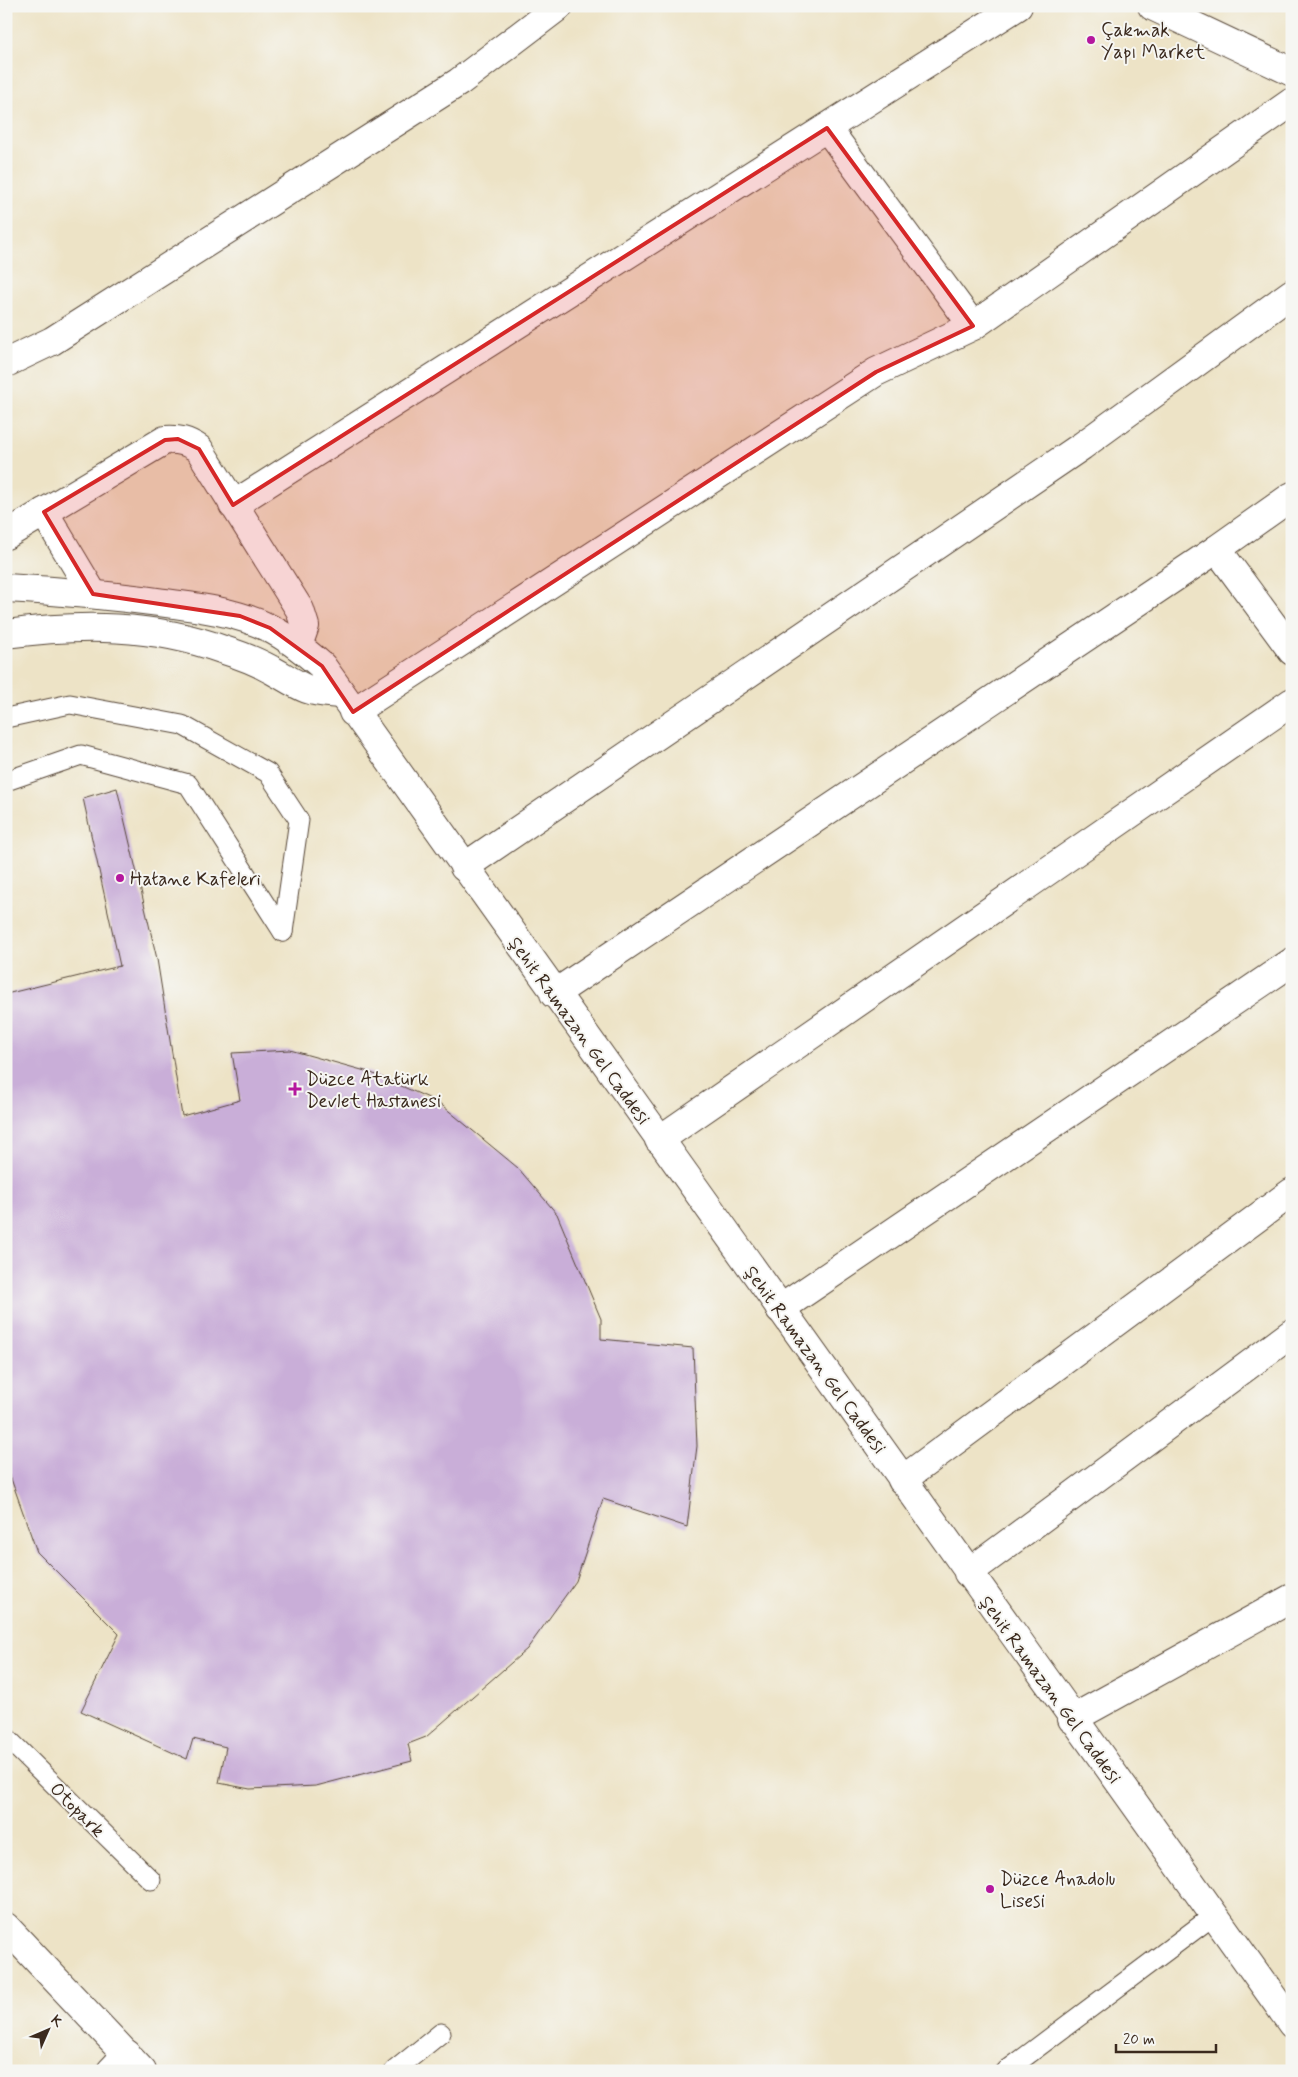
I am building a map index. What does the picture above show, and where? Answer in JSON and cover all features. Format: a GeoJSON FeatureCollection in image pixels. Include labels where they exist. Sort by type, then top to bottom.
{"type":"FeatureCollection","features":[{"type":"Feature","properties":{"kind":"street"},"geometry":{"type":"LineString","coordinates":[[6,363],[52,341],[459,82],[559,6]]}},
{"type":"Feature","properties":{"kind":"street"},"geometry":{"type":"LineString","coordinates":[[233,505],[1018,6]]}},
{"type":"Feature","properties":{"kind":"street"},"geometry":{"type":"LineString","coordinates":[[1157,7],[1292,72]]}},
{"type":"Feature","properties":{"kind":"street"},"geometry":{"type":"LineString","coordinates":[[6,634],[78,627],[117,627],[189,639],[267,667],[307,689],[347,703],[876,372],[973,326],[1292,102]]}},
{"type":"Feature","properties":{"kind":"street"},"geometry":{"type":"LineString","coordinates":[[827,128],[973,326]]}},
{"type":"Feature","properties":{"kind":"street"},"geometry":{"type":"LineString","coordinates":[[464,868],[1082,446],[1292,293]]}},
{"type":"Feature","properties":{"kind":"street"},"geometry":{"type":"LineString","coordinates":[[6,535],[165,440],[178,439],[189,442],[199,449],[300,610],[304,626],[298,646]]}},
{"type":"Feature","properties":{"kind":"street"},"geometry":{"type":"LineString","coordinates":[[554,994],[1217,549],[1292,496]]}},
{"type":"Feature","properties":{"kind":"street"},"geometry":{"type":"LineString","coordinates":[[44,512],[93,594]]}},
{"type":"Feature","properties":{"kind":"street"},"geometry":{"type":"LineString","coordinates":[[1217,549],[1292,651]]}},
{"type":"Feature","properties":{"kind":"street","name":"Şehit Ramazan Gel Caddesi"},"geometry":{"type":"LineString","coordinates":[[6,588],[93,594],[204,608],[240,616],[270,628],[298,646],[322,666],[464,868],[1292,2024]]}},
{"type":"Feature","properties":{"kind":"street"},"geometry":{"type":"LineString","coordinates":[[659,1140],[1292,702]]}},
{"type":"Feature","properties":{"kind":"street"},"geometry":{"type":"LineString","coordinates":[[780,1309],[1292,962]]}},
{"type":"Feature","properties":{"kind":"street"},"geometry":{"type":"LineString","coordinates":[[902,1480],[1292,1192]]}},
{"type":"Feature","properties":{"kind":"street"},"geometry":{"type":"LineString","coordinates":[[968,1573],[1292,1332]]}},
{"type":"Feature","properties":{"kind":"street"},"geometry":{"type":"LineString","coordinates":[[1072,1719],[1292,1598]]}},
{"type":"Feature","properties":{"kind":"street"},"geometry":{"type":"LineString","coordinates":[[6,1927],[127,2065]]}},
{"type":"Feature","properties":{"kind":"lane"},"geometry":{"type":"LineString","coordinates":[[6,718],[70,704],[182,725],[268,773],[299,820],[283,932],[188,784],[80,755],[6,781]]}},
{"type":"Feature","properties":{"kind":"lane","name":"Otopark"},"geometry":{"type":"LineString","coordinates":[[6,1738],[151,1880]]}},
{"type":"Feature","properties":{"kind":"lane"},"geometry":{"type":"LineString","coordinates":[[1006,2071],[1213,1916]]}},
{"type":"Feature","properties":{"kind":"lane"},"geometry":{"type":"LineString","coordinates":[[394,2071],[441,2033]]}},
{"type":"Feature","properties":{"kind":"highlighted area"},"geometry":{"type":"Polygon","coordinates":[[[827,128],[973,326],[876,372],[353,712],[322,666],[270,628],[240,616],[93,594],[44,512],[165,440],[178,439],[199,449],[233,505],[827,128]]]}},
{"type":"Feature","properties":{"kind":"building","name":"Düzce Atatürk Devlet Hastanesi"},"geometry":{"type":"Polygon","coordinates":[[[117,788],[157,959],[182,1116],[240,1100],[232,1053],[290,1050],[369,1072],[438,1102],[518,1168],[557,1214],[601,1319],[601,1339],[693,1348],[697,1446],[687,1527],[603,1499],[576,1581],[527,1649],[426,1737],[408,1744],[412,1761],[316,1786],[250,1789],[219,1783],[226,1747],[193,1739],[187,1759],[81,1711],[119,1634],[37,1552],[9,1473],[6,1474],[6,994],[120,966],[83,798],[117,788]]]}},
{"type":"Feature","properties":{"kind":"place","name":"Çakmak Yapı Market"},"geometry":{"type":"Point","coordinates":[1091,40]}},
{"type":"Feature","properties":{"kind":"place","name":"Hatane Kafeleri"},"geometry":{"type":"Point","coordinates":[120,878]}},
{"type":"Feature","properties":{"kind":"place","name":"Düzce Atatürk Devlet Hastanesi"},"geometry":{"type":"Point","coordinates":[295,1089]}},
{"type":"Feature","properties":{"kind":"place","name":"Düzce Anadolu Lisesi"},"geometry":{"type":"Point","coordinates":[990,1889]}}]}
